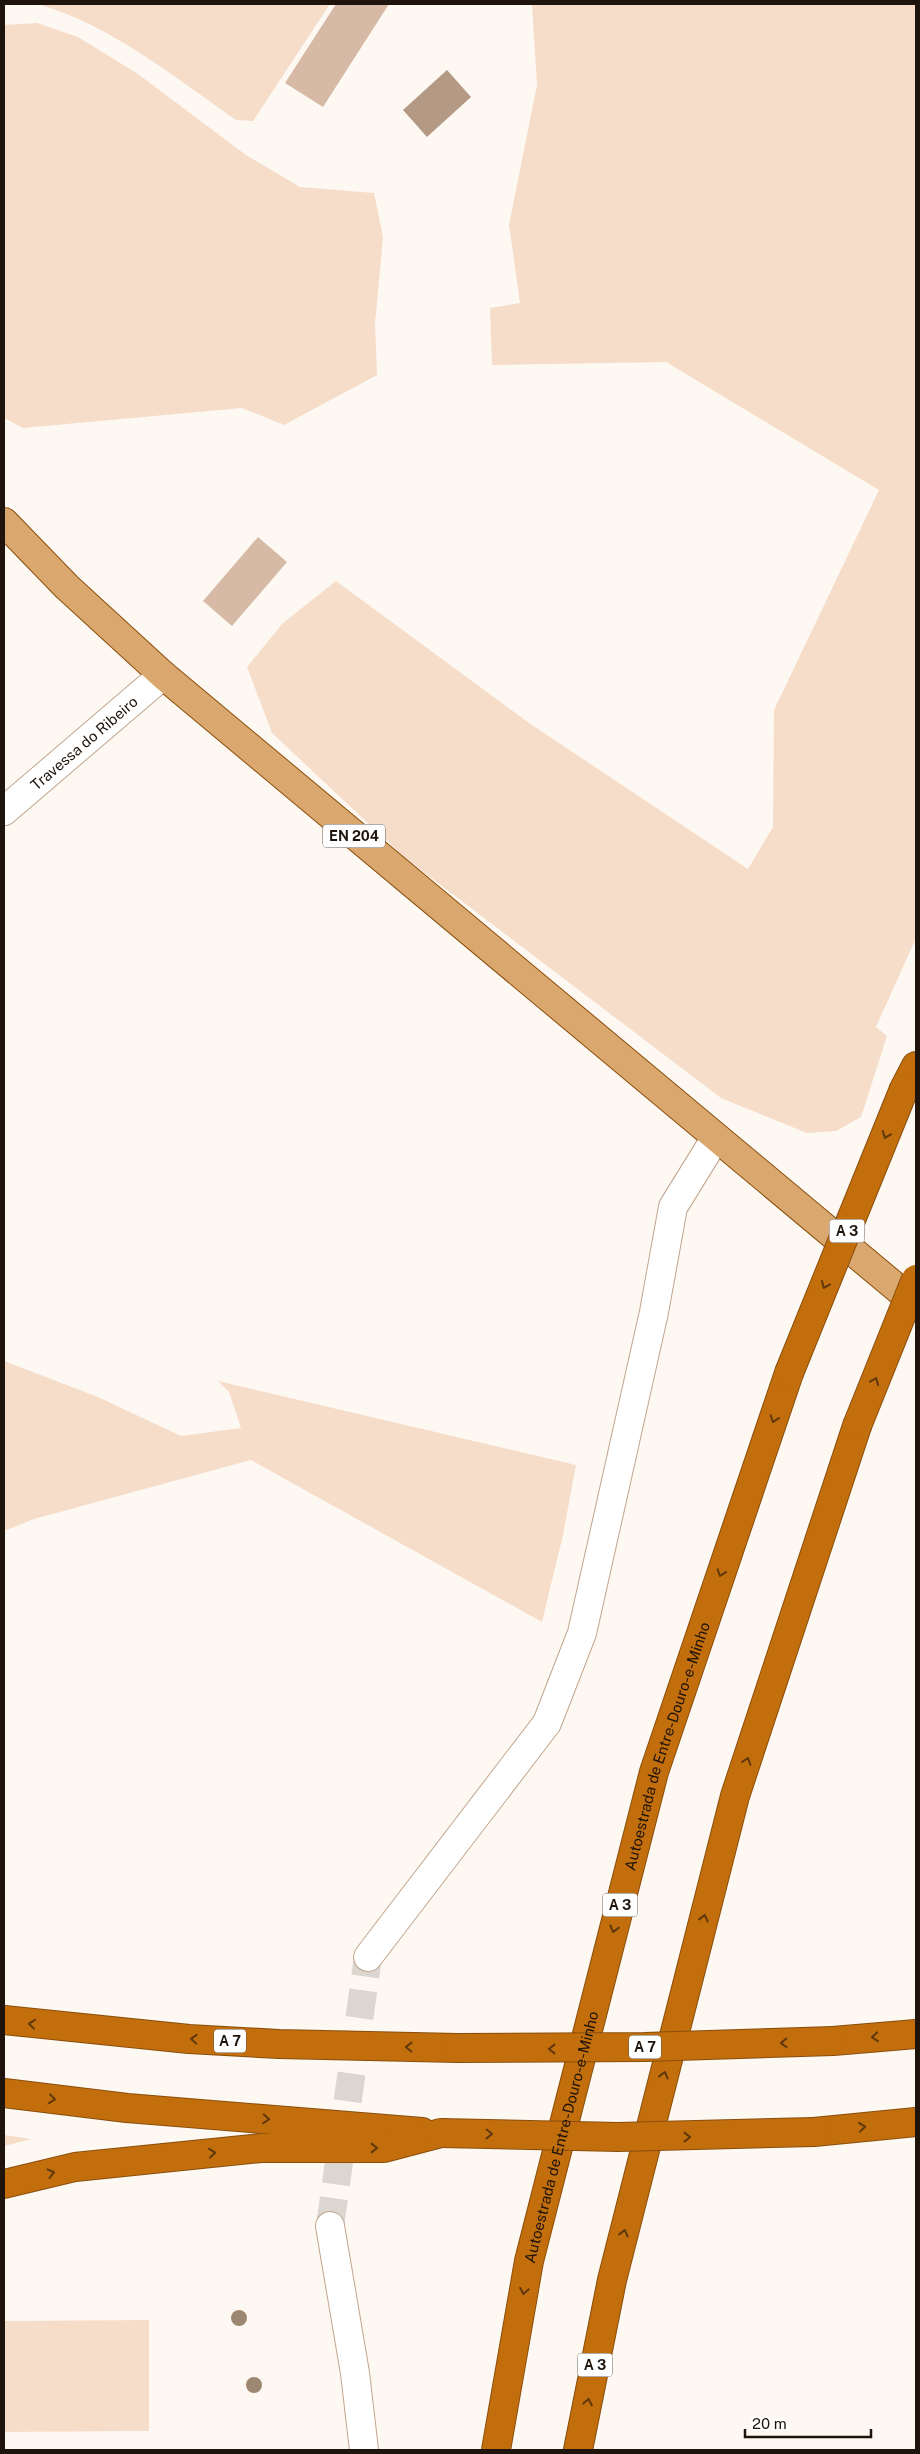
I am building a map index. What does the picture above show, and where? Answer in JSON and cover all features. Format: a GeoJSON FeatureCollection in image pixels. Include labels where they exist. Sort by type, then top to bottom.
{"type":"FeatureCollection","features":[{"type":"Feature","properties":{"kind":"highway","name":"Autoestrada de Entre-Douro-e-Minho"},"geometry":{"type":"LineString","coordinates":[[496,2450],[529,2261],[654,1772],[789,1373],[910,1078]]}},
{"type":"Feature","properties":{"kind":"highway","name":"A 3"},"geometry":{"type":"LineString","coordinates":[[578,2450],[612,2280],[736,1796],[857,1426],[916,1279]]}},
{"type":"Feature","properties":{"kind":"highway","name":"A 7"},"geometry":{"type":"LineString","coordinates":[[4,2020],[189,2039],[279,2044],[458,2048],[645,2048],[833,2041],[916,2034]]}},
{"type":"Feature","properties":{"kind":"highway"},"geometry":{"type":"LineString","coordinates":[[4,2093],[127,2108],[440,2133],[618,2138],[814,2132],[916,2122]]}},
{"type":"Feature","properties":{"kind":"highway"},"geometry":{"type":"LineString","coordinates":[[4,2184],[75,2167],[261,2148],[384,2148],[440,2133]]}},
{"type":"Feature","properties":{"kind":"main road","name":"EN 204"},"geometry":{"type":"LineString","coordinates":[[4,522],[68,587],[163,675],[916,1304]]}},
{"type":"Feature","properties":{"kind":"street","name":"Travessa do Ribeiro"},"geometry":{"type":"LineString","coordinates":[[4,810],[163,675]]}},
{"type":"Feature","properties":{"kind":"street"},"geometry":{"type":"LineString","coordinates":[[368,1956],[547,1723],[582,1633],[654,1312],[673,1206],[715,1138]]}},
{"type":"Feature","properties":{"kind":"street"},"geometry":{"type":"LineString","coordinates":[[330,2226],[355,2373],[364,2450]]}},
{"type":"Feature","properties":{"kind":"shaded area"},"geometry":{"type":"Polygon","coordinates":[[[38,4],[330,4],[253,121],[236,120],[117,39],[65,13],[38,4]]]}},
{"type":"Feature","properties":{"kind":"shaded area"},"geometry":{"type":"Polygon","coordinates":[[[532,4],[916,4],[916,938],[876,1027],[887,1036],[861,1117],[836,1131],[807,1133],[721,1098],[405,858],[272,733],[247,667],[283,623],[336,581],[529,723],[748,869],[773,827],[774,710],[879,490],[666,362],[492,365],[490,308],[520,303],[509,225],[537,85],[532,4]]]}},
{"type":"Feature","properties":{"kind":"shaded area"},"geometry":{"type":"Polygon","coordinates":[[[37,23],[78,37],[138,74],[246,155],[300,187],[374,193],[383,237],[375,324],[377,375],[284,425],[242,408],[23,428],[4,418],[4,25],[37,23]]]}},
{"type":"Feature","properties":{"kind":"shaded area"},"geometry":{"type":"Polygon","coordinates":[[[447,70],[471,97],[427,137],[403,110],[447,70]]]}},
{"type":"Feature","properties":{"kind":"shaded area"},"geometry":{"type":"Polygon","coordinates":[[[4,1361],[98,1397],[181,1436],[241,1428],[229,1392],[218,1381],[576,1465],[563,1535],[542,1622],[251,1460],[34,1519],[4,1531],[4,1361]]]}},
{"type":"Feature","properties":{"kind":"shaded area"},"geometry":{"type":"Polygon","coordinates":[[[4,2135],[32,2139],[4,2146],[4,2135]]]}},
{"type":"Feature","properties":{"kind":"shaded area"},"geometry":{"type":"Polygon","coordinates":[[[149,2320],[149,2431],[4,2432],[4,2321],[149,2320]]]}},
{"type":"Feature","properties":{"kind":"building"},"geometry":{"type":"Polygon","coordinates":[[[336,4],[389,4],[323,107],[285,83],[336,4]]]}},
{"type":"Feature","properties":{"kind":"building"},"geometry":{"type":"Polygon","coordinates":[[[258,537],[287,562],[232,626],[203,601],[258,537]]]}},
{"type":"Feature","properties":{"kind":"tunnel"},"geometry":{"type":"LineString","coordinates":[[330,2226],[368,1957]]}}]}
